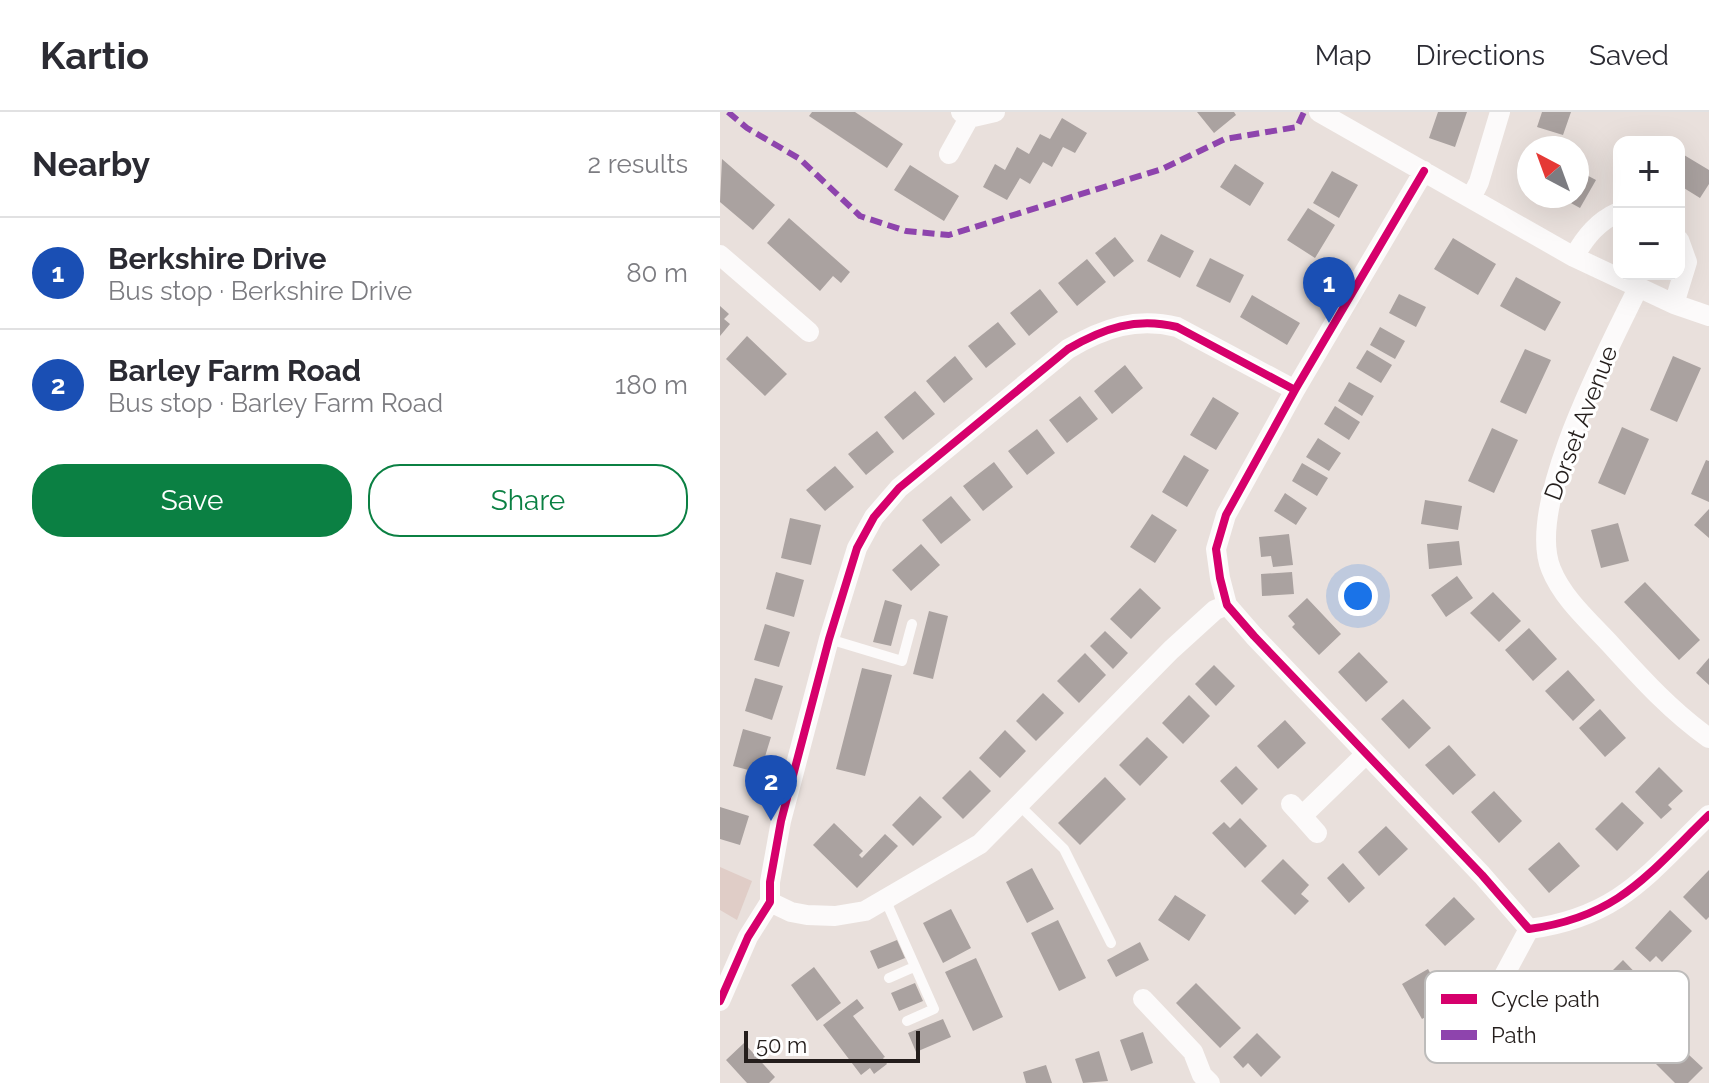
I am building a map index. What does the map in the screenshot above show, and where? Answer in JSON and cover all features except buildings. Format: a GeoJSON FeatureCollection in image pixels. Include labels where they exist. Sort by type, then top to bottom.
{"type":"FeatureCollection","features":[{"type":"Feature","properties":{"kind":"street"},"geometry":{"type":"LineString","coordinates":[[949,154],[965,115],[995,112]]}},
{"type":"Feature","properties":{"kind":"street"},"geometry":{"type":"LineString","coordinates":[[1319,112],[1574,257],[1674,304],[1709,316]]}},
{"type":"Feature","properties":{"kind":"street"},"geometry":{"type":"LineString","coordinates":[[1471,198],[1479,182],[1500,112]]}},
{"type":"Feature","properties":{"kind":"street"},"geometry":{"type":"LineString","coordinates":[[1424,171],[1295,390],[1226,515],[1216,549],[1227,605],[1482,875],[1529,929]]}},
{"type":"Feature","properties":{"kind":"street"},"geometry":{"type":"LineString","coordinates":[[1574,257],[1584,240],[1605,218],[1613,215]]}},
{"type":"Feature","properties":{"kind":"street"},"geometry":{"type":"LineString","coordinates":[[720,255],[809,332]]}},
{"type":"Feature","properties":{"kind":"street"},"geometry":{"type":"LineString","coordinates":[[1674,304],[1681,280]]}},
{"type":"Feature","properties":{"kind":"street","name":"Dorset Avenue"},"geometry":{"type":"LineString","coordinates":[[1638,288],[1577,421],[1551,494],[1546,514],[1546,554],[1550,568],[1566,596],[1675,712],[1709,738]]}},
{"type":"Feature","properties":{"kind":"street"},"geometry":{"type":"LineString","coordinates":[[720,1001],[748,937],[770,902],[770,882],[781,821],[829,639],[857,548],[874,517],[899,488],[1068,349],[1097,332],[1139,323],[1158,322],[1177,327],[1295,390]]}},
{"type":"Feature","properties":{"kind":"street"},"geometry":{"type":"LineString","coordinates":[[770,902],[791,912],[835,916],[865,911],[980,844],[1171,650],[1215,610],[1227,605]]}},
{"type":"Feature","properties":{"kind":"street"},"geometry":{"type":"LineString","coordinates":[[1317,833],[1297,810],[1366,754]]}},
{"type":"Feature","properties":{"kind":"street"},"geometry":{"type":"LineString","coordinates":[[1529,929],[1561,925],[1604,909],[1629,892],[1709,815]]}},
{"type":"Feature","properties":{"kind":"street"},"geometry":{"type":"LineString","coordinates":[[1506,971],[1529,929]]}},
{"type":"Feature","properties":{"kind":"street"},"geometry":{"type":"LineString","coordinates":[[1143,999],[1193,1052],[1201,1080]]}},
{"type":"Feature","properties":{"kind":"lane"},"geometry":{"type":"LineString","coordinates":[[829,639],[902,661],[912,624]]}},
{"type":"Feature","properties":{"kind":"lane"},"geometry":{"type":"LineString","coordinates":[[1020,806],[1064,849],[1111,943]]}},
{"type":"Feature","properties":{"kind":"lane"},"geometry":{"type":"LineString","coordinates":[[885,899],[934,1009],[907,1021]]}},
{"type":"Feature","properties":{"kind":"lane"},"geometry":{"type":"LineString","coordinates":[[889,978],[914,967]]}},
{"type":"Feature","properties":{"kind":"shaded area"},"geometry":{"type":"Polygon","coordinates":[[[720,867],[752,881],[737,920],[720,910],[720,867]]]}},
{"type":"Feature","properties":{"kind":"marked path"},"geometry":{"type":"LineString","coordinates":[[728,112],[747,128],[800,159],[860,216],[906,231],[949,235],[1162,169],[1225,139],[1297,127],[1304,112]]}},
{"type":"Feature","properties":{"kind":"cycle path"},"geometry":{"type":"LineString","coordinates":[[1424,171],[1295,390],[1226,515],[1216,549],[1227,605],[1482,875],[1529,929],[1587,914],[1630,890],[1709,815]]}},
{"type":"Feature","properties":{"kind":"cycle path"},"geometry":{"type":"LineString","coordinates":[[720,1001],[748,937],[770,902],[770,882],[781,821],[829,639],[857,548],[874,517],[899,488],[1068,349],[1094,335],[1121,326],[1148,323],[1177,327],[1295,390]]}},
{"type":"Feature","properties":{"kind":"place","name":"Berkshire Drive"},"geometry":{"type":"Point","coordinates":[1329,323]}},
{"type":"Feature","properties":{"kind":"place","name":"Barley Farm Road"},"geometry":{"type":"Point","coordinates":[771,821]}}]}
